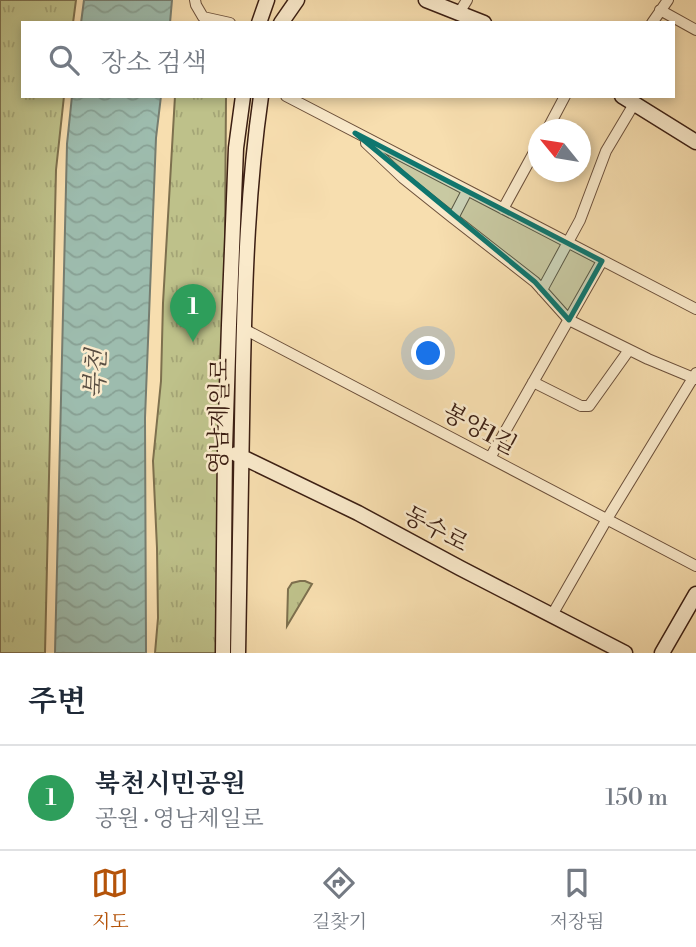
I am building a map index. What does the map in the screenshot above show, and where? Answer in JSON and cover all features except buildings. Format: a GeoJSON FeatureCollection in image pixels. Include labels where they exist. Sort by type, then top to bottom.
{"type":"FeatureCollection","features":[{"type":"Feature","properties":{"kind":"street"},"geometry":{"type":"LineString","coordinates":[[195,0],[203,17],[221,21]]}},
{"type":"Feature","properties":{"kind":"street"},"geometry":{"type":"LineString","coordinates":[[280,21],[285,0]]}},
{"type":"Feature","properties":{"kind":"street"},"geometry":{"type":"LineString","coordinates":[[281,21],[297,0]]}},
{"type":"Feature","properties":{"kind":"street"},"geometry":{"type":"LineString","coordinates":[[426,0],[479,21]]}},
{"type":"Feature","properties":{"kind":"street"},"geometry":{"type":"LineString","coordinates":[[459,13],[467,0]]}},
{"type":"Feature","properties":{"kind":"street"},"geometry":{"type":"LineString","coordinates":[[653,21],[668,0]]}},
{"type":"Feature","properties":{"kind":"street"},"geometry":{"type":"LineString","coordinates":[[660,10],[696,30]]}},
{"type":"Feature","properties":{"kind":"street","name":"영남제일로"},"geometry":{"type":"LineString","coordinates":[[223,653],[225,449],[236,148],[243,98]]}},
{"type":"Feature","properties":{"kind":"street","name":"영남제일로"},"geometry":{"type":"LineString","coordinates":[[239,653],[244,329],[252,162],[261,98]]}},
{"type":"Feature","properties":{"kind":"street"},"geometry":{"type":"LineString","coordinates":[[290,98],[696,309]]}},
{"type":"Feature","properties":{"kind":"street"},"geometry":{"type":"LineString","coordinates":[[553,119],[564,98]]}},
{"type":"Feature","properties":{"kind":"street"},"geometry":{"type":"LineString","coordinates":[[542,290],[580,220],[628,100],[696,142]]}},
{"type":"Feature","properties":{"kind":"street"},"geometry":{"type":"LineString","coordinates":[[355,132],[403,178],[535,282],[569,320],[629,350],[695,376],[552,615]]}},
{"type":"Feature","properties":{"kind":"street"},"geometry":{"type":"LineString","coordinates":[[502,209],[528,163]]}},
{"type":"Feature","properties":{"kind":"street"},"geometry":{"type":"LineString","coordinates":[[453,218],[467,191]]}},
{"type":"Feature","properties":{"kind":"street"},"geometry":{"type":"LineString","coordinates":[[490,458],[602,261]]}},
{"type":"Feature","properties":{"kind":"street","name":"봉양1길"},"geometry":{"type":"LineString","coordinates":[[244,329],[696,566]]}},
{"type":"Feature","properties":{"kind":"street"},"geometry":{"type":"LineString","coordinates":[[533,382],[581,406],[589,406],[629,350]]}},
{"type":"Feature","properties":{"kind":"street","name":"동수로"},"geometry":{"type":"LineString","coordinates":[[225,449],[358,513],[625,653]]}},
{"type":"Feature","properties":{"kind":"street"},"geometry":{"type":"LineString","coordinates":[[662,653],[696,594]]}},
{"type":"Feature","properties":{"kind":"highlighted area"},"geometry":{"type":"Polygon","coordinates":[[[355,133],[602,261],[569,320],[535,282],[355,133]]]}},
{"type":"Feature","properties":{"kind":"green space"},"geometry":{"type":"Polygon","coordinates":[[[0,0],[76,0],[73,21],[21,21],[21,98],[64,98],[56,170],[45,653],[0,653],[0,0]]]}},
{"type":"Feature","properties":{"kind":"green space"},"geometry":{"type":"Polygon","coordinates":[[[175,98],[226,98],[222,653],[155,653],[158,618],[153,461],[161,381],[175,98]]]}},
{"type":"Feature","properties":{"kind":"green space"},"geometry":{"type":"Polygon","coordinates":[[[300,581],[312,584],[287,626],[288,589],[292,583],[300,581]]]}},
{"type":"Feature","properties":{"kind":"water"},"geometry":{"type":"Polygon","coordinates":[[[84,0],[172,0],[170,21],[81,21],[84,0]]]}},
{"type":"Feature","properties":{"kind":"water","name":"북천"},"geometry":{"type":"Polygon","coordinates":[[[72,98],[161,98],[156,138],[145,418],[146,653],[55,653],[67,144],[72,98]]]}},
{"type":"Feature","properties":{"kind":"place","name":"북천시민공원"},"geometry":{"type":"Point","coordinates":[193,342]}}]}
